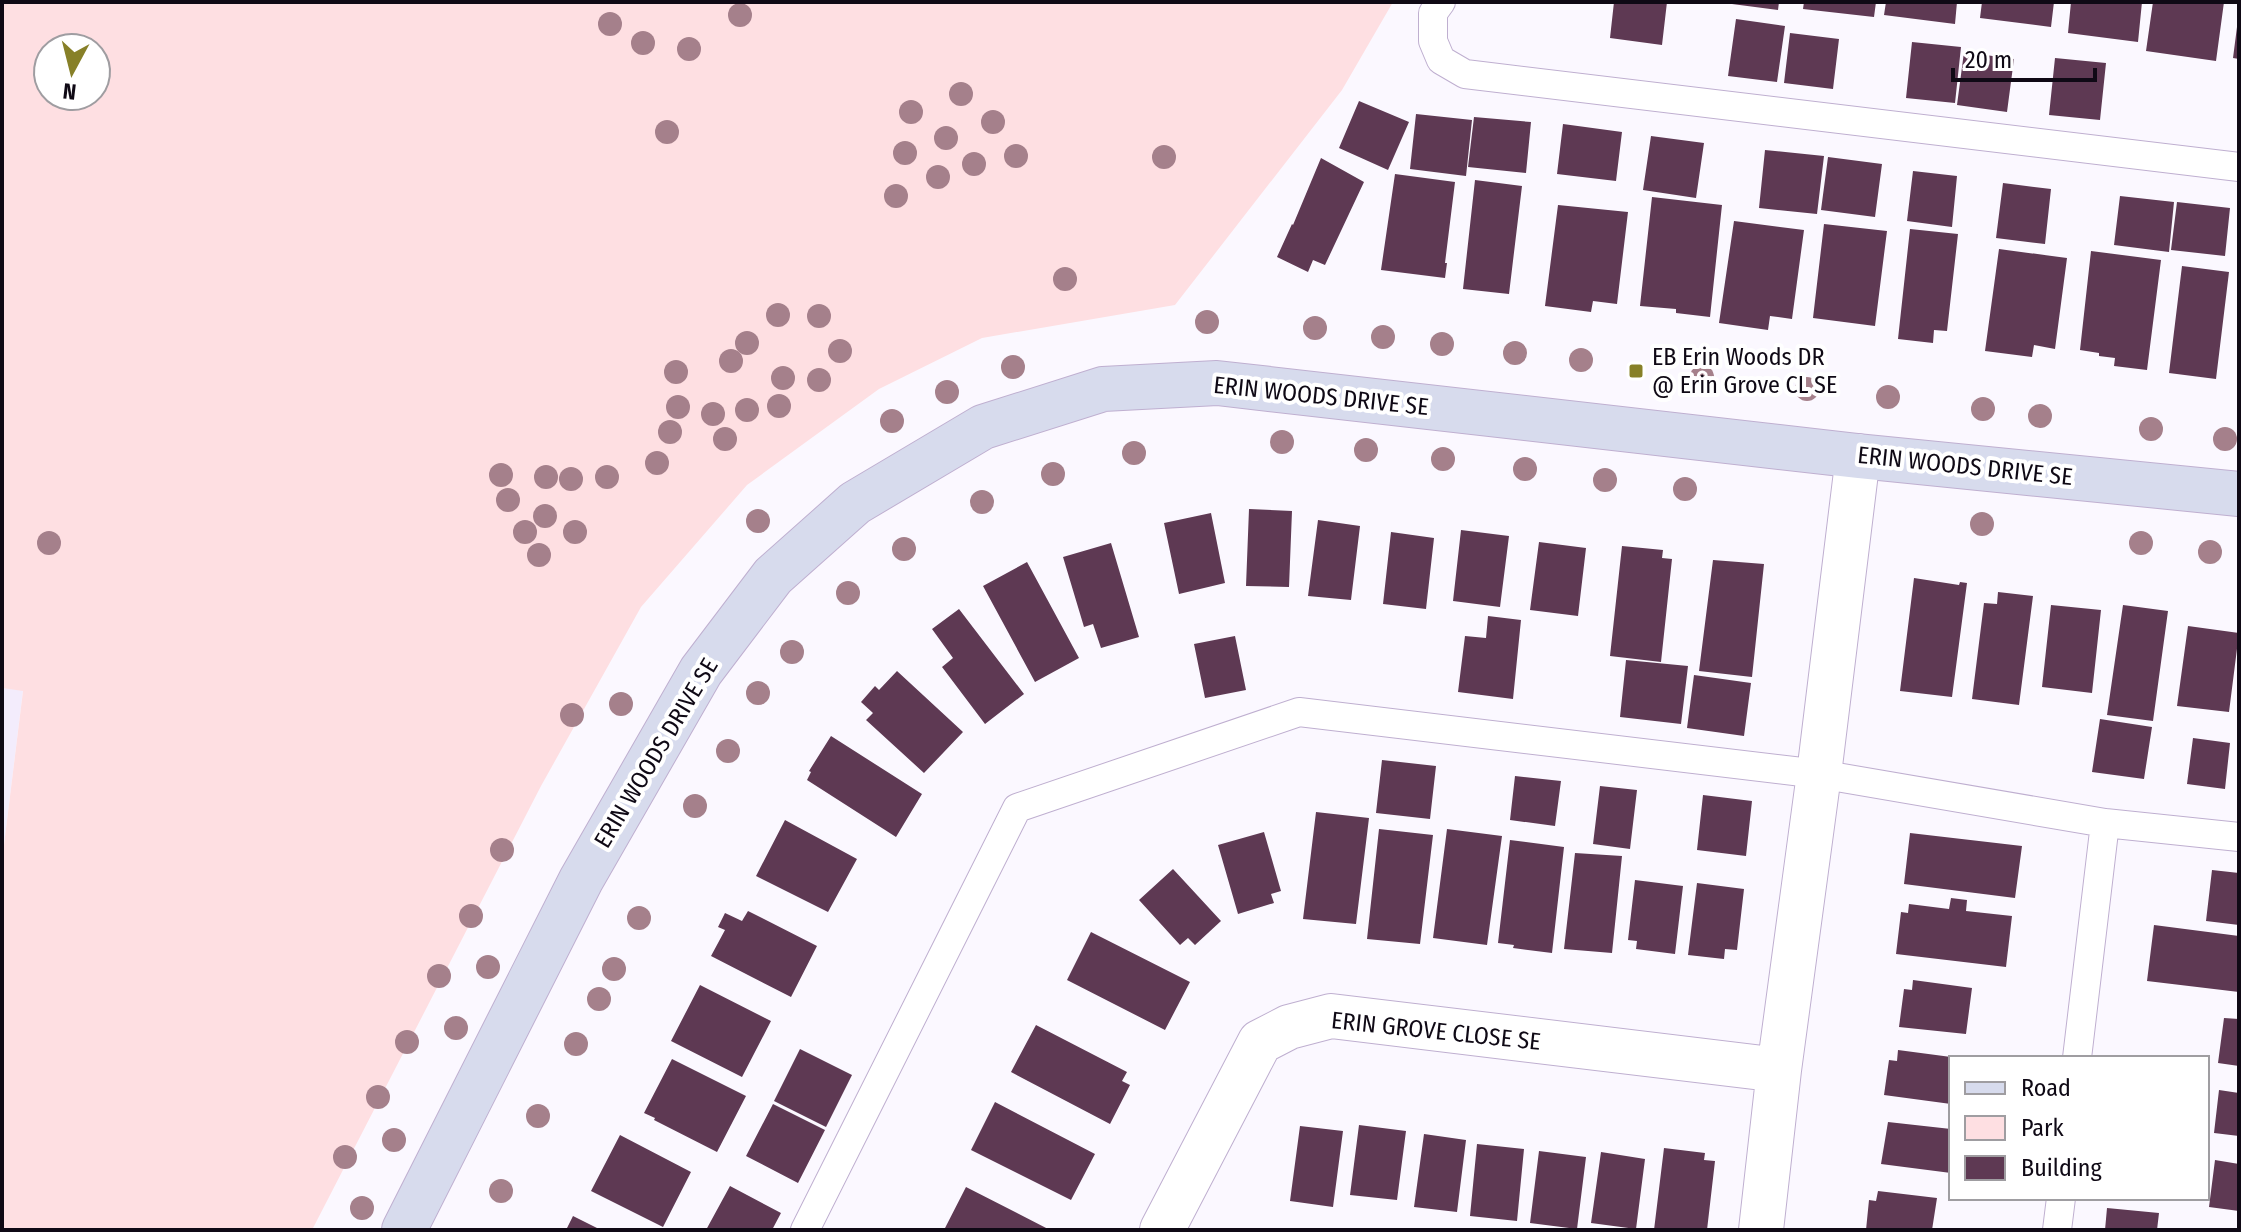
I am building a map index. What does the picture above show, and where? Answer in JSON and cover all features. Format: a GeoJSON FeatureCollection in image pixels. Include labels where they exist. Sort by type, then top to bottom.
{"type":"FeatureCollection","features":[{"type":"Feature","properties":{"kind":"street","name":"ERIN WOODS DRIVE SE"},"geometry":{"type":"LineString","coordinates":[[404,1230],[581,880],[701,671],[773,576],[855,503],[983,427],[1103,389],[1217,383],[1858,456],[2239,494]]}},
{"type":"Feature","properties":{"kind":"street"},"geometry":{"type":"LineString","coordinates":[[1761,1230],[1858,456]]}},
{"type":"Feature","properties":{"kind":"street","name":"ERIN GROVE CLOSE SE"},"geometry":{"type":"LineString","coordinates":[[1162,1230],[1260,1042],[1289,1027],[1331,1016],[1779,1070]]}},
{"type":"Feature","properties":{"kind":"lane"},"geometry":{"type":"LineString","coordinates":[[1441,2],[1433,13],[1433,41],[1441,60],[1465,74],[2239,167]]}},
{"type":"Feature","properties":{"kind":"lane"},"geometry":{"type":"LineString","coordinates":[[805,1230],[1017,808],[1299,712],[1819,774],[2105,823],[2239,837]]}},
{"type":"Feature","properties":{"kind":"lane"},"geometry":{"type":"LineString","coordinates":[[2077,1056],[2105,823]]}},
{"type":"Feature","properties":{"kind":"lane"},"geometry":{"type":"LineString","coordinates":[[2057,1230],[2061,1200]]}},
{"type":"Feature","properties":{"kind":"shaded area"},"geometry":{"type":"Polygon","coordinates":[[[2,688],[23,690],[2,861],[2,688]]]}},
{"type":"Feature","properties":{"kind":"green space"},"geometry":{"type":"Polygon","coordinates":[[[2,2],[1393,2],[1342,90],[1175,305],[982,338],[879,389],[747,485],[641,607],[541,786],[312,1230],[2,1230],[2,861],[23,691],[2,688],[2,2]]]}},
{"type":"Feature","properties":{"kind":"building"},"geometry":{"type":"Polygon","coordinates":[[[1614,2],[1667,2],[1662,45],[1610,38],[1614,2]]]}},
{"type":"Feature","properties":{"kind":"building"},"geometry":{"type":"Polygon","coordinates":[[[1733,2],[1779,2],[1778,10],[1733,2]]]}},
{"type":"Feature","properties":{"kind":"building"},"geometry":{"type":"Polygon","coordinates":[[[1804,2],[1876,2],[1874,17],[1803,9],[1804,2]]]}},
{"type":"Feature","properties":{"kind":"building"},"geometry":{"type":"Polygon","coordinates":[[[1886,2],[1957,2],[1955,24],[1884,15],[1886,2]]]}},
{"type":"Feature","properties":{"kind":"building"},"geometry":{"type":"Polygon","coordinates":[[[1982,2],[2054,2],[2051,27],[1980,18],[1982,2]]]}},
{"type":"Feature","properties":{"kind":"building"},"geometry":{"type":"Polygon","coordinates":[[[2071,2],[2142,2],[2138,42],[2068,33],[2071,2]]]}},
{"type":"Feature","properties":{"kind":"building"},"geometry":{"type":"Polygon","coordinates":[[[2153,2],[2224,2],[2216,61],[2146,51],[2153,2]]]}},
{"type":"Feature","properties":{"kind":"building"},"geometry":{"type":"Polygon","coordinates":[[[1736,19],[1785,26],[1777,82],[1728,76],[1736,19]]]}},
{"type":"Feature","properties":{"kind":"building"},"geometry":{"type":"Polygon","coordinates":[[[2239,27],[2239,59],[2233,58],[2239,27]]]}},
{"type":"Feature","properties":{"kind":"building"},"geometry":{"type":"Polygon","coordinates":[[[1790,33],[1839,39],[1833,89],[1784,83],[1790,33]]]}},
{"type":"Feature","properties":{"kind":"building"},"geometry":{"type":"Polygon","coordinates":[[[1912,42],[1961,47],[1955,103],[1906,98],[1912,42]]]}},
{"type":"Feature","properties":{"kind":"building"},"geometry":{"type":"Polygon","coordinates":[[[1964,52],[2014,59],[2007,112],[1957,105],[1964,52]]]}},
{"type":"Feature","properties":{"kind":"building"},"geometry":{"type":"Polygon","coordinates":[[[2055,58],[2106,63],[2100,120],[2049,115],[2055,58]]]}},
{"type":"Feature","properties":{"kind":"building"},"geometry":{"type":"Polygon","coordinates":[[[1359,101],[1409,122],[1388,170],[1339,148],[1359,101]]]}},
{"type":"Feature","properties":{"kind":"building"},"geometry":{"type":"Polygon","coordinates":[[[1416,114],[1472,120],[1466,176],[1410,169],[1416,114]]]}},
{"type":"Feature","properties":{"kind":"building"},"geometry":{"type":"Polygon","coordinates":[[[1474,117],[1531,122],[1526,173],[1468,167],[1474,117]]]}},
{"type":"Feature","properties":{"kind":"building"},"geometry":{"type":"Polygon","coordinates":[[[1563,124],[1622,132],[1616,181],[1557,174],[1563,124]]]}},
{"type":"Feature","properties":{"kind":"building"},"geometry":{"type":"Polygon","coordinates":[[[1651,136],[1704,143],[1696,198],[1643,190],[1651,136]]]}},
{"type":"Feature","properties":{"kind":"building"},"geometry":{"type":"Polygon","coordinates":[[[1765,150],[1824,156],[1817,214],[1759,208],[1765,150]]]}},
{"type":"Feature","properties":{"kind":"building"},"geometry":{"type":"Polygon","coordinates":[[[1828,157],[1882,164],[1875,217],[1821,210],[1828,157]]]}},
{"type":"Feature","properties":{"kind":"building"},"geometry":{"type":"Polygon","coordinates":[[[1321,158],[1364,182],[1325,265],[1313,260],[1308,272],[1277,257],[1321,158]]]}},
{"type":"Feature","properties":{"kind":"building"},"geometry":{"type":"Polygon","coordinates":[[[1913,171],[1957,176],[1952,227],[1907,221],[1913,171]]]}},
{"type":"Feature","properties":{"kind":"building"},"geometry":{"type":"Polygon","coordinates":[[[1395,174],[1455,182],[1445,278],[1381,270],[1395,174]]]}},
{"type":"Feature","properties":{"kind":"building"},"geometry":{"type":"Polygon","coordinates":[[[1475,180],[1522,186],[1509,294],[1463,289],[1475,180]]]}},
{"type":"Feature","properties":{"kind":"building"},"geometry":{"type":"Polygon","coordinates":[[[2003,183],[2051,189],[2045,244],[1996,238],[2003,183]]]}},
{"type":"Feature","properties":{"kind":"building"},"geometry":{"type":"Polygon","coordinates":[[[2120,196],[2174,202],[2169,252],[2114,245],[2120,196]]]}},
{"type":"Feature","properties":{"kind":"building"},"geometry":{"type":"Polygon","coordinates":[[[1652,197],[1722,205],[1710,317],[1676,313],[1676,309],[1640,306],[1652,197]]]}},
{"type":"Feature","properties":{"kind":"building"},"geometry":{"type":"Polygon","coordinates":[[[2177,202],[2230,208],[2225,256],[2171,250],[2177,202]]]}},
{"type":"Feature","properties":{"kind":"building"},"geometry":{"type":"Polygon","coordinates":[[[1558,205],[1628,212],[1617,304],[1593,301],[1591,312],[1545,306],[1558,205]]]}},
{"type":"Feature","properties":{"kind":"building"},"geometry":{"type":"Polygon","coordinates":[[[1734,221],[1804,230],[1792,319],[1770,316],[1768,330],[1719,323],[1734,221]]]}},
{"type":"Feature","properties":{"kind":"building"},"geometry":{"type":"Polygon","coordinates":[[[1824,224],[1887,231],[1875,326],[1813,318],[1824,224]]]}},
{"type":"Feature","properties":{"kind":"building"},"geometry":{"type":"Polygon","coordinates":[[[1910,229],[1958,234],[1947,331],[1934,330],[1933,343],[1898,339],[1910,229]]]}},
{"type":"Feature","properties":{"kind":"building"},"geometry":{"type":"Polygon","coordinates":[[[1999,249],[2067,258],[2055,349],[2034,345],[2032,357],[1985,351],[1999,249]]]}},
{"type":"Feature","properties":{"kind":"building"},"geometry":{"type":"Polygon","coordinates":[[[2091,251],[2161,260],[2147,370],[2114,366],[2115,358],[2080,350],[2091,251]]]}},
{"type":"Feature","properties":{"kind":"building"},"geometry":{"type":"Polygon","coordinates":[[[2182,266],[2229,272],[2216,379],[2169,373],[2182,266]]]}},
{"type":"Feature","properties":{"kind":"building"},"geometry":{"type":"Polygon","coordinates":[[[1249,509],[1292,511],[1289,587],[1246,586],[1249,509]]]}},
{"type":"Feature","properties":{"kind":"building"},"geometry":{"type":"Polygon","coordinates":[[[1211,513],[1225,583],[1179,594],[1164,523],[1211,513]]]}},
{"type":"Feature","properties":{"kind":"building"},"geometry":{"type":"Polygon","coordinates":[[[1318,520],[1360,526],[1351,600],[1308,596],[1318,520]]]}},
{"type":"Feature","properties":{"kind":"building"},"geometry":{"type":"Polygon","coordinates":[[[1461,530],[1509,536],[1500,607],[1453,601],[1461,530]]]}},
{"type":"Feature","properties":{"kind":"building"},"geometry":{"type":"Polygon","coordinates":[[[1391,532],[1434,538],[1426,609],[1383,604],[1391,532]]]}},
{"type":"Feature","properties":{"kind":"building"},"geometry":{"type":"Polygon","coordinates":[[[1539,542],[1586,548],[1578,616],[1530,610],[1539,542]]]}},
{"type":"Feature","properties":{"kind":"building"},"geometry":{"type":"Polygon","coordinates":[[[1111,543],[1139,637],[1101,648],[1093,624],[1084,627],[1063,557],[1111,543]]]}},
{"type":"Feature","properties":{"kind":"building"},"geometry":{"type":"Polygon","coordinates":[[[1622,546],[1663,550],[1662,558],[1672,559],[1661,662],[1610,656],[1622,546]]]}},
{"type":"Feature","properties":{"kind":"building"},"geometry":{"type":"Polygon","coordinates":[[[1713,560],[1764,564],[1752,677],[1699,671],[1713,560]]]}},
{"type":"Feature","properties":{"kind":"building"},"geometry":{"type":"Polygon","coordinates":[[[1027,562],[1079,658],[1035,682],[983,586],[1027,562]]]}},
{"type":"Feature","properties":{"kind":"building"},"geometry":{"type":"Polygon","coordinates":[[[1914,578],[1959,585],[1960,582],[1967,583],[1952,697],[1900,691],[1914,578]]]}},
{"type":"Feature","properties":{"kind":"building"},"geometry":{"type":"Polygon","coordinates":[[[1998,592],[2033,596],[2019,705],[1972,699],[1984,603],[1997,604],[1998,592]]]}},
{"type":"Feature","properties":{"kind":"building"},"geometry":{"type":"Polygon","coordinates":[[[2051,605],[2101,610],[2092,693],[2042,687],[2051,605]]]}},
{"type":"Feature","properties":{"kind":"building"},"geometry":{"type":"Polygon","coordinates":[[[2123,605],[2168,611],[2153,721],[2107,715],[2123,605]]]}},
{"type":"Feature","properties":{"kind":"building"},"geometry":{"type":"Polygon","coordinates":[[[959,609],[1024,694],[985,724],[942,667],[953,658],[932,629],[959,609]]]}},
{"type":"Feature","properties":{"kind":"building"},"geometry":{"type":"Polygon","coordinates":[[[1488,616],[1521,620],[1513,699],[1458,692],[1465,636],[1486,638],[1488,616]]]}},
{"type":"Feature","properties":{"kind":"building"},"geometry":{"type":"Polygon","coordinates":[[[2188,626],[2239,633],[2229,712],[2177,706],[2188,626]]]}},
{"type":"Feature","properties":{"kind":"building"},"geometry":{"type":"Polygon","coordinates":[[[1235,636],[1246,690],[1205,698],[1194,644],[1235,636]]]}},
{"type":"Feature","properties":{"kind":"building"},"geometry":{"type":"Polygon","coordinates":[[[1626,660],[1688,666],[1681,724],[1620,717],[1626,660]]]}},
{"type":"Feature","properties":{"kind":"building"},"geometry":{"type":"Polygon","coordinates":[[[897,671],[963,732],[924,773],[866,720],[873,713],[861,702],[875,686],[879,690],[897,671]]]}},
{"type":"Feature","properties":{"kind":"building"},"geometry":{"type":"Polygon","coordinates":[[[1694,675],[1751,683],[1744,736],[1687,728],[1694,675]]]}},
{"type":"Feature","properties":{"kind":"building"},"geometry":{"type":"Polygon","coordinates":[[[2100,719],[2152,727],[2144,779],[2092,772],[2100,719]]]}},
{"type":"Feature","properties":{"kind":"building"},"geometry":{"type":"Polygon","coordinates":[[[831,736],[922,794],[896,837],[807,780],[809,771],[831,736]]]}},
{"type":"Feature","properties":{"kind":"building"},"geometry":{"type":"Polygon","coordinates":[[[2193,738],[2230,743],[2225,789],[2187,784],[2193,738]]]}},
{"type":"Feature","properties":{"kind":"building"},"geometry":{"type":"Polygon","coordinates":[[[1382,760],[1436,766],[1430,819],[1376,813],[1382,760]]]}},
{"type":"Feature","properties":{"kind":"building"},"geometry":{"type":"Polygon","coordinates":[[[1515,776],[1561,781],[1555,826],[1510,820],[1515,776]]]}},
{"type":"Feature","properties":{"kind":"building"},"geometry":{"type":"Polygon","coordinates":[[[1600,786],[1637,790],[1630,849],[1593,844],[1600,786]]]}},
{"type":"Feature","properties":{"kind":"building"},"geometry":{"type":"Polygon","coordinates":[[[1703,795],[1752,801],[1746,856],[1697,850],[1703,795]]]}},
{"type":"Feature","properties":{"kind":"building"},"geometry":{"type":"Polygon","coordinates":[[[1316,812],[1369,818],[1356,924],[1303,919],[1316,812]]]}},
{"type":"Feature","properties":{"kind":"building"},"geometry":{"type":"Polygon","coordinates":[[[785,820],[857,859],[828,912],[756,876],[785,820]]]}},
{"type":"Feature","properties":{"kind":"building"},"geometry":{"type":"Polygon","coordinates":[[[1379,829],[1433,835],[1420,944],[1367,939],[1379,829]]]}},
{"type":"Feature","properties":{"kind":"building"},"geometry":{"type":"Polygon","coordinates":[[[1447,829],[1502,836],[1487,945],[1433,938],[1447,829]]]}},
{"type":"Feature","properties":{"kind":"building"},"geometry":{"type":"Polygon","coordinates":[[[1264,832],[1281,891],[1271,894],[1274,903],[1238,914],[1218,845],[1264,832]]]}},
{"type":"Feature","properties":{"kind":"building"},"geometry":{"type":"Polygon","coordinates":[[[1910,833],[2022,846],[2015,898],[1904,884],[1910,833]]]}},
{"type":"Feature","properties":{"kind":"building"},"geometry":{"type":"Polygon","coordinates":[[[1510,840],[1564,847],[1552,953],[1498,943],[1510,840]]]}},
{"type":"Feature","properties":{"kind":"building"},"geometry":{"type":"Polygon","coordinates":[[[1575,853],[1622,856],[1612,953],[1564,949],[1575,853]]]}},
{"type":"Feature","properties":{"kind":"building"},"geometry":{"type":"Polygon","coordinates":[[[1173,869],[1221,921],[1195,945],[1188,938],[1180,945],[1139,900],[1173,869]]]}},
{"type":"Feature","properties":{"kind":"building"},"geometry":{"type":"Polygon","coordinates":[[[2212,870],[2239,873],[2239,925],[2206,921],[2212,870]]]}},
{"type":"Feature","properties":{"kind":"building"},"geometry":{"type":"Polygon","coordinates":[[[1635,880],[1683,886],[1675,954],[1636,949],[1637,941],[1628,940],[1635,880]]]}},
{"type":"Feature","properties":{"kind":"building"},"geometry":{"type":"Polygon","coordinates":[[[1697,883],[1744,889],[1737,950],[1725,949],[1724,959],[1688,955],[1697,883]]]}},
{"type":"Feature","properties":{"kind":"building"},"geometry":{"type":"Polygon","coordinates":[[[1951,898],[1967,900],[1966,911],[2012,916],[2006,967],[1896,954],[1901,912],[1908,913],[1909,904],[1949,909],[1951,898]]]}},
{"type":"Feature","properties":{"kind":"building"},"geometry":{"type":"Polygon","coordinates":[[[748,911],[817,946],[791,997],[711,956],[725,930],[718,927],[725,913],[742,921],[748,911]]]}},
{"type":"Feature","properties":{"kind":"building"},"geometry":{"type":"Polygon","coordinates":[[[2154,925],[2239,936],[2239,992],[2147,981],[2154,925]]]}},
{"type":"Feature","properties":{"kind":"building"},"geometry":{"type":"Polygon","coordinates":[[[1091,932],[1190,982],[1165,1030],[1067,980],[1091,932]]]}},
{"type":"Feature","properties":{"kind":"building"},"geometry":{"type":"Polygon","coordinates":[[[1913,980],[1972,988],[1966,1034],[1899,1027],[1904,989],[1912,990],[1913,980]]]}},
{"type":"Feature","properties":{"kind":"building"},"geometry":{"type":"Polygon","coordinates":[[[700,985],[771,1021],[742,1077],[671,1041],[700,985]]]}},
{"type":"Feature","properties":{"kind":"building"},"geometry":{"type":"Polygon","coordinates":[[[2224,1018],[2239,1019],[2239,1066],[2218,1063],[2224,1018]]]}},
{"type":"Feature","properties":{"kind":"building"},"geometry":{"type":"Polygon","coordinates":[[[1036,1025],[1127,1072],[1122,1081],[1130,1085],[1110,1124],[1011,1072],[1036,1025]]]}},
{"type":"Feature","properties":{"kind":"building"},"geometry":{"type":"Polygon","coordinates":[[[800,1049],[852,1075],[826,1127],[774,1101],[800,1049]]]}},
{"type":"Feature","properties":{"kind":"building"},"geometry":{"type":"Polygon","coordinates":[[[1898,1050],[1949,1057],[1949,1104],[1884,1095],[1889,1060],[1897,1061],[1898,1050]]]}},
{"type":"Feature","properties":{"kind":"building"},"geometry":{"type":"Polygon","coordinates":[[[672,1059],[746,1096],[717,1152],[644,1113],[672,1059]]]}},
{"type":"Feature","properties":{"kind":"building"},"geometry":{"type":"Polygon","coordinates":[[[2219,1090],[2239,1093],[2239,1136],[2214,1133],[2219,1090]]]}},
{"type":"Feature","properties":{"kind":"building"},"geometry":{"type":"Polygon","coordinates":[[[995,1102],[1095,1154],[1071,1200],[971,1150],[995,1102]]]}},
{"type":"Feature","properties":{"kind":"building"},"geometry":{"type":"Polygon","coordinates":[[[773,1104],[825,1130],[798,1183],[746,1156],[773,1104]]]}},
{"type":"Feature","properties":{"kind":"building"},"geometry":{"type":"Polygon","coordinates":[[[1888,1122],[1949,1129],[1949,1173],[1881,1164],[1888,1122]]]}},
{"type":"Feature","properties":{"kind":"building"},"geometry":{"type":"Polygon","coordinates":[[[1359,1125],[1406,1131],[1397,1200],[1350,1195],[1359,1125]]]}},
{"type":"Feature","properties":{"kind":"building"},"geometry":{"type":"Polygon","coordinates":[[[1300,1126],[1343,1131],[1333,1207],[1290,1201],[1300,1126]]]}},
{"type":"Feature","properties":{"kind":"building"},"geometry":{"type":"Polygon","coordinates":[[[1424,1134],[1466,1140],[1457,1212],[1414,1207],[1424,1134]]]}},
{"type":"Feature","properties":{"kind":"building"},"geometry":{"type":"Polygon","coordinates":[[[620,1135],[691,1172],[663,1227],[591,1191],[620,1135]]]}},
{"type":"Feature","properties":{"kind":"building"},"geometry":{"type":"Polygon","coordinates":[[[1477,1144],[1524,1149],[1517,1221],[1470,1216],[1477,1144]]]}},
{"type":"Feature","properties":{"kind":"building"},"geometry":{"type":"Polygon","coordinates":[[[1664,1148],[1705,1153],[1704,1160],[1715,1161],[1707,1230],[1654,1230],[1664,1148]]]}},
{"type":"Feature","properties":{"kind":"building"},"geometry":{"type":"Polygon","coordinates":[[[1539,1151],[1586,1157],[1577,1229],[1530,1223],[1539,1151]]]}},
{"type":"Feature","properties":{"kind":"building"},"geometry":{"type":"Polygon","coordinates":[[[1601,1152],[1645,1159],[1636,1229],[1591,1223],[1601,1152]]]}},
{"type":"Feature","properties":{"kind":"building"},"geometry":{"type":"Polygon","coordinates":[[[2215,1160],[2239,1164],[2239,1211],[2209,1207],[2215,1160]]]}},
{"type":"Feature","properties":{"kind":"building"},"geometry":{"type":"Polygon","coordinates":[[[730,1186],[781,1213],[772,1230],[706,1230],[730,1186]]]}},
{"type":"Feature","properties":{"kind":"building"},"geometry":{"type":"Polygon","coordinates":[[[966,1187],[1050,1230],[944,1230],[966,1187]]]}},
{"type":"Feature","properties":{"kind":"building"},"geometry":{"type":"Polygon","coordinates":[[[1878,1191],[1937,1198],[1932,1230],[1866,1230],[1869,1200],[1876,1201],[1878,1191]]]}},
{"type":"Feature","properties":{"kind":"building"},"geometry":{"type":"Polygon","coordinates":[[[2107,1208],[2159,1213],[2157,1230],[2105,1230],[2107,1208]]]}},
{"type":"Feature","properties":{"kind":"building"},"geometry":{"type":"Polygon","coordinates":[[[573,1216],[601,1230],[566,1230],[573,1216]]]}},
{"type":"Feature","properties":{"kind":"place","name":"EB Erin Woods DR @ Erin Grove CL SE"},"geometry":{"type":"Point","coordinates":[1636,371]}}]}
